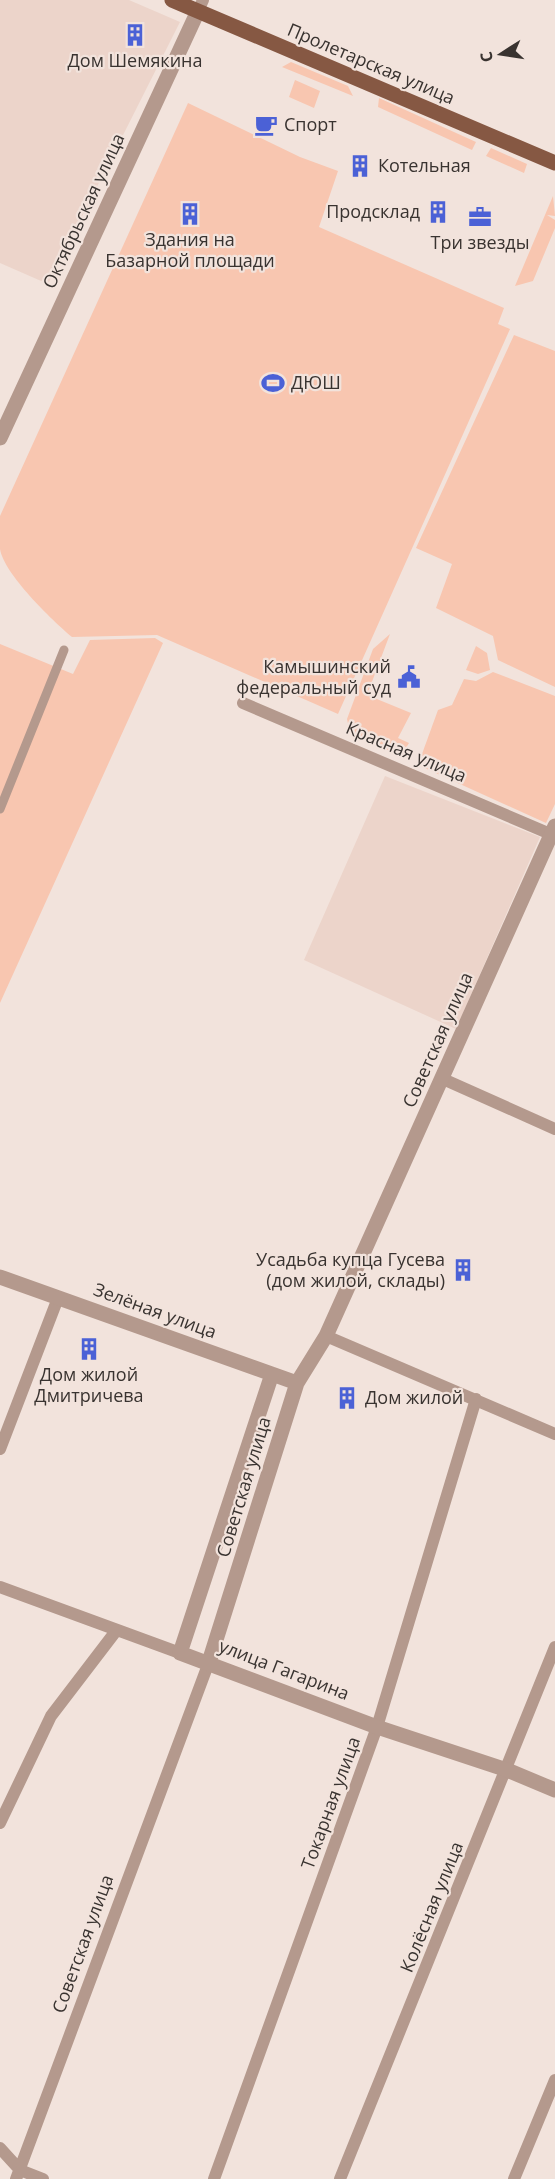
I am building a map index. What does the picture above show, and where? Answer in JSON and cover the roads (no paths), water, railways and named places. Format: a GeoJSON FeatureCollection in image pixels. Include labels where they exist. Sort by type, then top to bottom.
{"type":"FeatureCollection","features":[{"type":"Feature","properties":{"kind":"main road","name":"Пролетарская улица"},"geometry":{"type":"LineString","coordinates":[[172,0],[201,5],[555,163]]}},
{"type":"Feature","properties":{"kind":"street","name":"Октябрьская улица"},"geometry":{"type":"LineString","coordinates":[[0,438],[201,5]]}},
{"type":"Feature","properties":{"kind":"street"},"geometry":{"type":"LineString","coordinates":[[0,809],[64,650]]}},
{"type":"Feature","properties":{"kind":"street","name":"Красная улица"},"geometry":{"type":"LineString","coordinates":[[243,703],[554,832]]}},
{"type":"Feature","properties":{"kind":"street","name":"Советская улица"},"geometry":{"type":"LineString","coordinates":[[18,2175],[209,1662],[297,1383],[326,1336],[554,832]]}},
{"type":"Feature","properties":{"kind":"street"},"geometry":{"type":"LineString","coordinates":[[443,1079],[555,1129]]}},
{"type":"Feature","properties":{"kind":"street","name":"Зелёная улица"},"geometry":{"type":"LineString","coordinates":[[0,1277],[297,1383]]}},
{"type":"Feature","properties":{"kind":"street"},"geometry":{"type":"LineString","coordinates":[[0,1449],[58,1298]]}},
{"type":"Feature","properties":{"kind":"street"},"geometry":{"type":"LineString","coordinates":[[326,1336],[555,1434]]}},
{"type":"Feature","properties":{"kind":"street"},"geometry":{"type":"LineString","coordinates":[[180,1653],[272,1374]]}},
{"type":"Feature","properties":{"kind":"street","name":"Токарная улица"},"geometry":{"type":"LineString","coordinates":[[214,2179],[378,1727],[476,1399]]}},
{"type":"Feature","properties":{"kind":"street","name":"улица Гагарина"},"geometry":{"type":"LineString","coordinates":[[0,1587],[116,1631],[209,1662],[378,1727],[507,1770],[555,1790]]}},
{"type":"Feature","properties":{"kind":"street"},"geometry":{"type":"LineString","coordinates":[[0,1822],[51,1716],[116,1631]]}},
{"type":"Feature","properties":{"kind":"street","name":"Колёсная улица"},"geometry":{"type":"LineString","coordinates":[[340,2179],[555,1647]]}},
{"type":"Feature","properties":{"kind":"street"},"geometry":{"type":"LineString","coordinates":[[514,2179],[555,2080]]}},
{"type":"Feature","properties":{"kind":"street"},"geometry":{"type":"LineString","coordinates":[[0,2148],[18,2175],[43,2179]]}},
{"type":"Feature","properties":{"kind":"place","name":"Дом Шемякина"},"geometry":{"type":"Point","coordinates":[135,35]}},
{"type":"Feature","properties":{"kind":"place","name":"Спорт"},"geometry":{"type":"Point","coordinates":[266,125]}},
{"type":"Feature","properties":{"kind":"place","name":"Котельная"},"geometry":{"type":"Point","coordinates":[360,166]}},
{"type":"Feature","properties":{"kind":"place","name":"Продсклад"},"geometry":{"type":"Point","coordinates":[438,212]}},
{"type":"Feature","properties":{"kind":"place","name":"Здания на Базарной площади"},"geometry":{"type":"Point","coordinates":[190,214]}},
{"type":"Feature","properties":{"kind":"place","name":"Три звезды"},"geometry":{"type":"Point","coordinates":[480,217]}},
{"type":"Feature","properties":{"kind":"place","name":"ДЮШ"},"geometry":{"type":"Point","coordinates":[273,383]}},
{"type":"Feature","properties":{"kind":"place","name":"Камышинский федеральный суд"},"geometry":{"type":"Point","coordinates":[409,677]}},
{"type":"Feature","properties":{"kind":"place","name":"Усадьба купца Гусева (дом жилой, склады)"},"geometry":{"type":"Point","coordinates":[463,1270]}},
{"type":"Feature","properties":{"kind":"place","name":"Дом жилой Дмитричева"},"geometry":{"type":"Point","coordinates":[89,1349]}},
{"type":"Feature","properties":{"kind":"place","name":"Дом жилой"},"geometry":{"type":"Point","coordinates":[347,1398]}}]}
